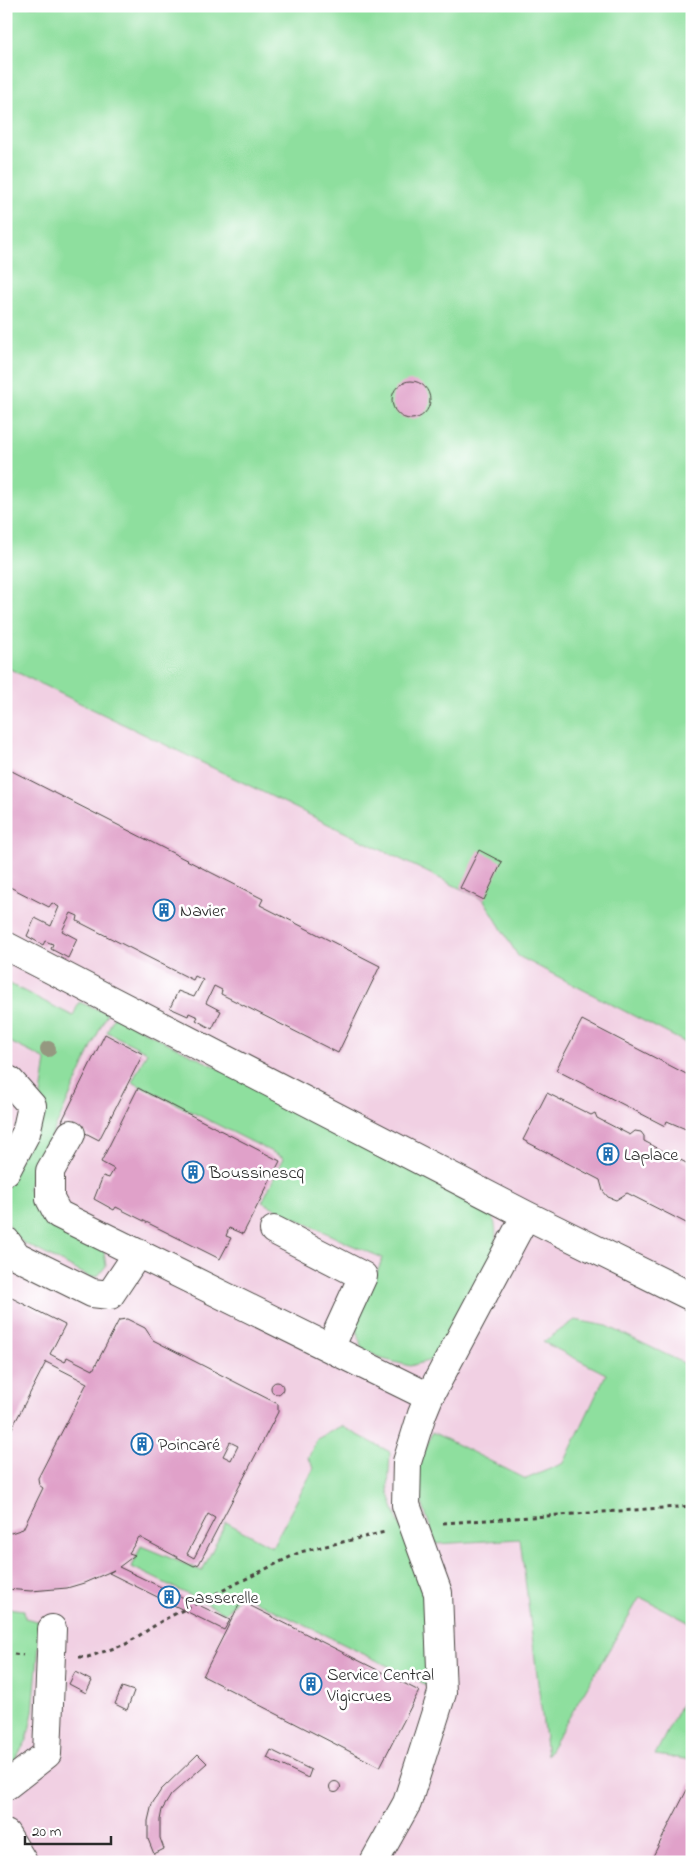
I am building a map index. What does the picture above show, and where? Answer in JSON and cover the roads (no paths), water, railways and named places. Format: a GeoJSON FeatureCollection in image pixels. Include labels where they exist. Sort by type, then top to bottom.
{"type":"FeatureCollection","features":[{"type":"Feature","properties":{"kind":"lane"},"geometry":{"type":"LineString","coordinates":[[6,946],[526,1216],[692,1297]]}},
{"type":"Feature","properties":{"kind":"lane"},"geometry":{"type":"LineString","coordinates":[[6,1079],[32,1106],[26,1133],[6,1171]]}},
{"type":"Feature","properties":{"kind":"lane"},"geometry":{"type":"LineString","coordinates":[[71,1134],[50,1171],[50,1199],[58,1214],[429,1397]]}},
{"type":"Feature","properties":{"kind":"lane"},"geometry":{"type":"LineString","coordinates":[[374,1862],[407,1804],[442,1694],[438,1593],[406,1505],[407,1462],[429,1397],[526,1216]]}},
{"type":"Feature","properties":{"kind":"lane"},"geometry":{"type":"LineString","coordinates":[[274,1230],[363,1276],[330,1348]]}},
{"type":"Feature","properties":{"kind":"lane"},"geometry":{"type":"LineString","coordinates":[[6,1242],[17,1256],[92,1293],[110,1294],[138,1253]]}},
{"type":"Feature","properties":{"kind":"lane"},"geometry":{"type":"LineString","coordinates":[[6,1786],[47,1754],[52,1629]]}},
{"type":"Feature","properties":{"kind":"lane"},"geometry":{"type":"LineString","coordinates":[[6,1834],[23,1862]]}},
{"type":"Feature","properties":{"kind":"place","name":"Navier"},"geometry":{"type":"Point","coordinates":[164,910]}},
{"type":"Feature","properties":{"kind":"place","name":"Laplace"},"geometry":{"type":"Point","coordinates":[608,1154]}},
{"type":"Feature","properties":{"kind":"place","name":"Boussinescq"},"geometry":{"type":"Point","coordinates":[193,1172]}},
{"type":"Feature","properties":{"kind":"place","name":"Poincaré"},"geometry":{"type":"Point","coordinates":[142,1444]}},
{"type":"Feature","properties":{"kind":"place","name":"passerelle"},"geometry":{"type":"Point","coordinates":[169,1597]}},
{"type":"Feature","properties":{"kind":"place","name":"Service Central Vigicrues"},"geometry":{"type":"Point","coordinates":[311,1684]}}]}
